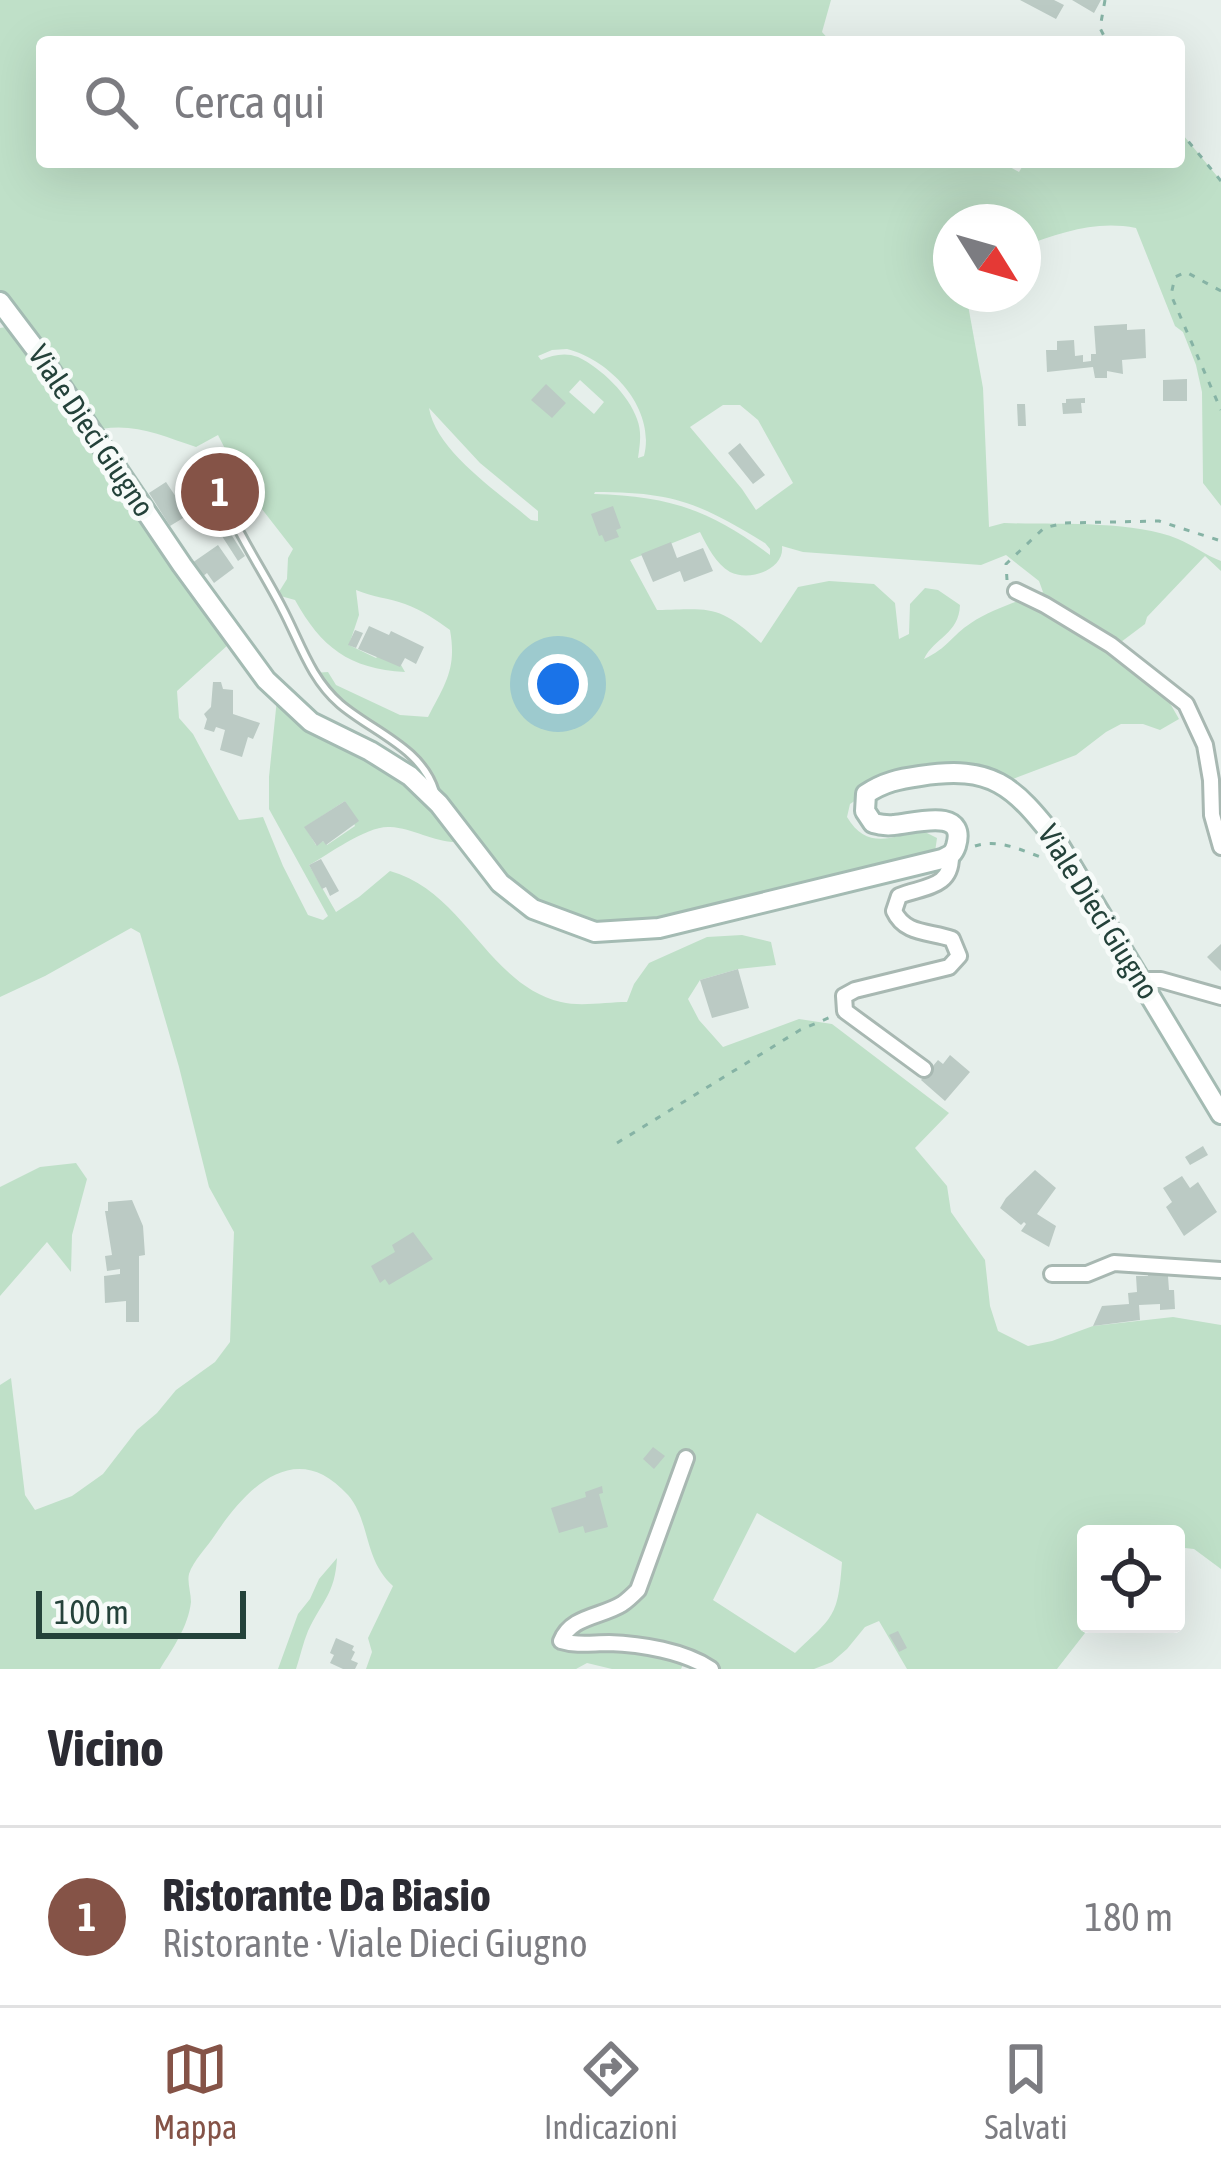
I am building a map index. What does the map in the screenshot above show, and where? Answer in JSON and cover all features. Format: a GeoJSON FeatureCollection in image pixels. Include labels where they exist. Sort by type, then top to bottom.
{"type":"FeatureCollection","features":[{"type":"Feature","properties":{"kind":"main road","name":"Viale Dieci Giugno"},"geometry":{"type":"LineString","coordinates":[[0,302],[266,680],[311,722],[410,776],[439,804],[500,883],[533,910],[595,932],[659,928],[950,855],[957,841],[947,820],[874,824],[865,812],[866,794],[883,782],[970,772],[996,780],[1032,808],[1074,868],[1221,1114]]}},
{"type":"Feature","properties":{"kind":"street"},"geometry":{"type":"LineString","coordinates":[[1016,590],[1111,645],[1186,704],[1205,745],[1212,815],[1221,847]]}},
{"type":"Feature","properties":{"kind":"street"},"geometry":{"type":"LineString","coordinates":[[924,1069],[845,1011],[844,996],[949,967],[958,956],[952,939],[907,928],[894,911],[899,896],[943,881],[951,870],[950,855]]}},
{"type":"Feature","properties":{"kind":"street"},"geometry":{"type":"LineString","coordinates":[[1142,980],[1161,980],[1221,997]]}},
{"type":"Feature","properties":{"kind":"street"},"geometry":{"type":"LineString","coordinates":[[1052,1274],[1087,1274],[1114,1262],[1221,1270]]}},
{"type":"Feature","properties":{"kind":"street"},"geometry":{"type":"LineString","coordinates":[[686,1458],[638,1590],[622,1604],[577,1622],[565,1630],[561,1641],[574,1646],[636,1646],[711,1669]]}},
{"type":"Feature","properties":{"kind":"lane","name":"Viale Dieci Giugno"},"geometry":{"type":"LineString","coordinates":[[232,517],[322,687],[357,718],[422,762],[439,804]]}},
{"type":"Feature","properties":{"kind":"path"},"geometry":{"type":"LineString","coordinates":[[1104,36],[1100,28],[1105,0]]}},
{"type":"Feature","properties":{"kind":"path"},"geometry":{"type":"LineString","coordinates":[[1185,137],[1221,181]]}},
{"type":"Feature","properties":{"kind":"path"},"geometry":{"type":"LineString","coordinates":[[1221,291],[1186,272],[1174,278],[1171,295],[1221,410]]}},
{"type":"Feature","properties":{"kind":"path"},"geometry":{"type":"LineString","coordinates":[[1016,590],[1006,579],[1006,564],[1044,528],[1064,523],[1160,521],[1221,541]]}},
{"type":"Feature","properties":{"kind":"path"},"geometry":{"type":"LineString","coordinates":[[950,855],[987,842],[1074,868]]}},
{"type":"Feature","properties":{"kind":"path"},"geometry":{"type":"LineString","coordinates":[[617,1143],[800,1030],[845,1011]]}},
{"type":"Feature","properties":{"kind":"green space"},"geometry":{"type":"Polygon","coordinates":[[[0,0],[831,0],[822,32],[826,36],[36,36],[36,168],[1012,168],[1019,172],[1021,168],[1185,168],[1185,137],[1221,181],[1221,506],[1203,483],[1202,392],[1196,365],[1136,228],[1092,227],[1041,240],[1041,204],[933,204],[933,312],[969,312],[983,388],[989,527],[1004,523],[1138,529],[1178,539],[1221,561],[1221,571],[1205,556],[1145,624],[1121,642],[1096,627],[1100,646],[1167,698],[1179,719],[1160,730],[1121,724],[1076,755],[1013,779],[883,782],[850,804],[847,817],[854,827],[879,839],[919,829],[937,838],[935,852],[659,928],[595,932],[533,909],[439,804],[421,762],[335,699],[314,673],[328,672],[336,685],[400,715],[428,717],[451,666],[450,630],[411,606],[356,590],[359,615],[349,645],[401,665],[405,672],[352,660],[326,643],[295,600],[277,595],[287,579],[293,549],[244,486],[218,435],[196,447],[128,428],[86,433],[229,644],[177,691],[179,718],[193,734],[239,820],[263,817],[308,915],[323,920],[328,916],[269,809],[277,699],[415,785],[459,842],[390,827],[349,841],[309,865],[336,912],[390,871],[438,898],[514,977],[536,992],[577,1004],[627,1002],[649,963],[707,937],[742,935],[771,942],[776,965],[700,980],[688,999],[699,1020],[723,1047],[799,1019],[832,1024],[949,1113],[915,1148],[947,1186],[951,1212],[985,1260],[998,1331],[1028,1346],[1093,1326],[1173,1317],[1221,1325],[1221,1569],[1194,1549],[1185,1548],[1185,1525],[1077,1525],[1077,1633],[1085,1633],[1057,1669],[907,1669],[879,1621],[865,1627],[832,1662],[814,1669],[711,1669],[686,1658],[681,1669],[612,1669],[587,1663],[576,1669],[366,1669],[372,1652],[368,1638],[393,1586],[377,1564],[348,1495],[329,1478],[310,1470],[292,1470],[274,1475],[242,1500],[197,1559],[188,1580],[187,1620],[160,1669],[0,1669],[0,1385],[11,1378],[25,1495],[35,1510],[72,1496],[103,1474],[137,1430],[176,1390],[215,1362],[230,1342],[234,1232],[209,1187],[140,933],[131,928],[0,997],[0,328],[26,324],[0,290],[0,0]],[[567,349],[538,356],[541,360],[573,355],[605,375],[633,410],[640,433],[638,458],[644,456],[646,438],[637,404],[614,375],[567,349]],[[580,380],[569,392],[594,414],[604,402],[580,380]],[[723,405],[690,427],[756,510],[793,483],[758,420],[740,405],[723,405]],[[429,408],[443,440],[456,455],[486,484],[538,521],[538,511],[480,463],[429,408]],[[595,492],[688,508],[770,555],[765,543],[685,502],[646,494],[595,492]],[[700,532],[630,560],[657,610],[724,615],[761,643],[798,587],[829,581],[874,584],[895,603],[899,639],[909,634],[910,604],[925,588],[938,590],[960,605],[951,629],[924,659],[979,618],[1043,592],[1039,581],[1006,555],[981,565],[803,552],[782,546],[772,567],[738,575],[720,564],[700,532]],[[345,801],[305,827],[316,845],[323,841],[327,845],[355,826],[345,801]],[[757,1513],[713,1600],[795,1653],[832,1614],[842,1562],[757,1513]]]}},
{"type":"Feature","properties":{"kind":"green space"},"geometry":{"type":"Polygon","coordinates":[[[76,1163],[87,1179],[72,1235],[71,1272],[47,1242],[0,1296],[0,1187],[40,1167],[76,1163]]]}},
{"type":"Feature","properties":{"kind":"green space"},"geometry":{"type":"Polygon","coordinates":[[[337,1558],[331,1589],[308,1631],[296,1669],[278,1669],[298,1614],[337,1558]]]}},
{"type":"Feature","properties":{"kind":"building"},"geometry":{"type":"Polygon","coordinates":[[[1020,0],[1054,0],[1064,5],[1056,19],[1020,0]]]}},
{"type":"Feature","properties":{"kind":"building"},"geometry":{"type":"Polygon","coordinates":[[[1072,0],[1101,0],[1094,13],[1072,0]]]}},
{"type":"Feature","properties":{"kind":"building"},"geometry":{"type":"Polygon","coordinates":[[[1127,324],[1127,330],[1145,329],[1146,358],[1122,360],[1123,374],[1107,371],[1107,378],[1095,378],[1093,367],[1047,372],[1046,350],[1057,350],[1057,341],[1074,340],[1075,356],[1091,361],[1091,354],[1096,354],[1094,326],[1127,324]]]}},
{"type":"Feature","properties":{"kind":"building"},"geometry":{"type":"Polygon","coordinates":[[[1187,379],[1187,401],[1163,401],[1163,380],[1187,379]]]}},
{"type":"Feature","properties":{"kind":"building"},"geometry":{"type":"Polygon","coordinates":[[[546,384],[566,403],[552,418],[531,400],[546,384]]]}},
{"type":"Feature","properties":{"kind":"building"},"geometry":{"type":"Polygon","coordinates":[[[1085,398],[1082,413],[1063,414],[1066,399],[1085,398]]]}},
{"type":"Feature","properties":{"kind":"building"},"geometry":{"type":"Polygon","coordinates":[[[1017,404],[1025,404],[1026,426],[1018,426],[1017,404]]]}},
{"type":"Feature","properties":{"kind":"building"},"geometry":{"type":"Polygon","coordinates":[[[740,443],[765,475],[753,484],[728,453],[740,443]]]}},
{"type":"Feature","properties":{"kind":"building"},"geometry":{"type":"Polygon","coordinates":[[[197,463],[207,476],[201,480],[204,484],[221,472],[235,491],[221,501],[226,508],[218,514],[245,556],[238,561],[211,519],[206,523],[199,514],[204,511],[178,476],[197,463]]]}},
{"type":"Feature","properties":{"kind":"building"},"geometry":{"type":"Polygon","coordinates":[[[166,482],[188,515],[170,526],[149,493],[166,482]]]}},
{"type":"Feature","properties":{"kind":"building"},"geometry":{"type":"Polygon","coordinates":[[[613,506],[621,528],[616,530],[619,537],[605,542],[591,514],[613,506]]]}},
{"type":"Feature","properties":{"kind":"building"},"geometry":{"type":"Polygon","coordinates":[[[671,542],[677,558],[703,548],[713,571],[684,582],[680,571],[653,582],[641,554],[671,542]]]}},
{"type":"Feature","properties":{"kind":"building"},"geometry":{"type":"Polygon","coordinates":[[[218,545],[234,568],[214,583],[207,573],[202,577],[192,563],[218,545]]]}},
{"type":"Feature","properties":{"kind":"building"},"geometry":{"type":"Polygon","coordinates":[[[369,626],[424,647],[416,664],[405,658],[400,667],[358,649],[369,626]]]}},
{"type":"Feature","properties":{"kind":"building"},"geometry":{"type":"Polygon","coordinates":[[[355,630],[363,633],[356,648],[348,645],[355,630]]]}},
{"type":"Feature","properties":{"kind":"building"},"geometry":{"type":"Polygon","coordinates":[[[213,682],[233,690],[233,714],[260,723],[253,739],[248,737],[242,757],[220,750],[225,730],[204,729],[213,682]]]}},
{"type":"Feature","properties":{"kind":"building"},"geometry":{"type":"Polygon","coordinates":[[[345,801],[359,821],[326,845],[323,841],[317,846],[304,827],[345,801]]]}},
{"type":"Feature","properties":{"kind":"building"},"geometry":{"type":"Polygon","coordinates":[[[321,859],[339,891],[330,896],[309,865],[321,859]]]}},
{"type":"Feature","properties":{"kind":"building"},"geometry":{"type":"Polygon","coordinates":[[[1221,944],[1221,971],[1207,957],[1221,944]]]}},
{"type":"Feature","properties":{"kind":"building"},"geometry":{"type":"Polygon","coordinates":[[[738,969],[749,1008],[712,1018],[700,980],[738,969]]]}},
{"type":"Feature","properties":{"kind":"building"},"geometry":{"type":"Polygon","coordinates":[[[950,1055],[970,1072],[945,1101],[921,1080],[938,1060],[943,1064],[950,1055]]]}},
{"type":"Feature","properties":{"kind":"building"},"geometry":{"type":"Polygon","coordinates":[[[1203,1146],[1208,1155],[1190,1165],[1185,1157],[1203,1146]]]}},
{"type":"Feature","properties":{"kind":"building"},"geometry":{"type":"Polygon","coordinates":[[[1035,1170],[1056,1188],[1037,1214],[1056,1226],[1049,1247],[1021,1231],[1026,1224],[1000,1208],[1035,1170]]]}},
{"type":"Feature","properties":{"kind":"building"},"geometry":{"type":"Polygon","coordinates":[[[1182,1176],[1190,1188],[1198,1182],[1217,1212],[1184,1236],[1166,1207],[1172,1202],[1163,1188],[1182,1176]]]}},
{"type":"Feature","properties":{"kind":"building"},"geometry":{"type":"Polygon","coordinates":[[[132,1200],[143,1226],[145,1255],[139,1256],[139,1322],[126,1322],[126,1301],[105,1303],[104,1276],[120,1274],[120,1269],[107,1271],[105,1256],[112,1255],[105,1211],[108,1202],[132,1200]]]}},
{"type":"Feature","properties":{"kind":"building"},"geometry":{"type":"Polygon","coordinates":[[[413,1232],[433,1259],[389,1285],[385,1279],[380,1283],[371,1266],[395,1252],[392,1245],[413,1232]]]}},
{"type":"Feature","properties":{"kind":"building"},"geometry":{"type":"Polygon","coordinates":[[[1167,1263],[1175,1309],[1139,1305],[1140,1320],[1093,1326],[1102,1306],[1129,1304],[1128,1293],[1137,1292],[1136,1276],[1148,1276],[1147,1265],[1167,1263]]]}},
{"type":"Feature","properties":{"kind":"building"},"geometry":{"type":"Polygon","coordinates":[[[653,1447],[665,1456],[654,1469],[643,1459],[653,1447]]]}},
{"type":"Feature","properties":{"kind":"building"},"geometry":{"type":"Polygon","coordinates":[[[602,1486],[599,1494],[608,1527],[585,1533],[583,1526],[559,1533],[551,1508],[586,1497],[585,1492],[602,1486]]]}},
{"type":"Feature","properties":{"kind":"building"},"geometry":{"type":"Polygon","coordinates":[[[898,1631],[907,1648],[899,1652],[889,1635],[898,1631]]]}},
{"type":"Feature","properties":{"kind":"building"},"geometry":{"type":"Polygon","coordinates":[[[336,1638],[354,1646],[351,1660],[358,1663],[355,1669],[330,1663],[336,1638]]]}},
{"type":"Feature","properties":{"kind":"place","name":"Ristorante Da Biasio"},"geometry":{"type":"Point","coordinates":[220,492]}}]}
